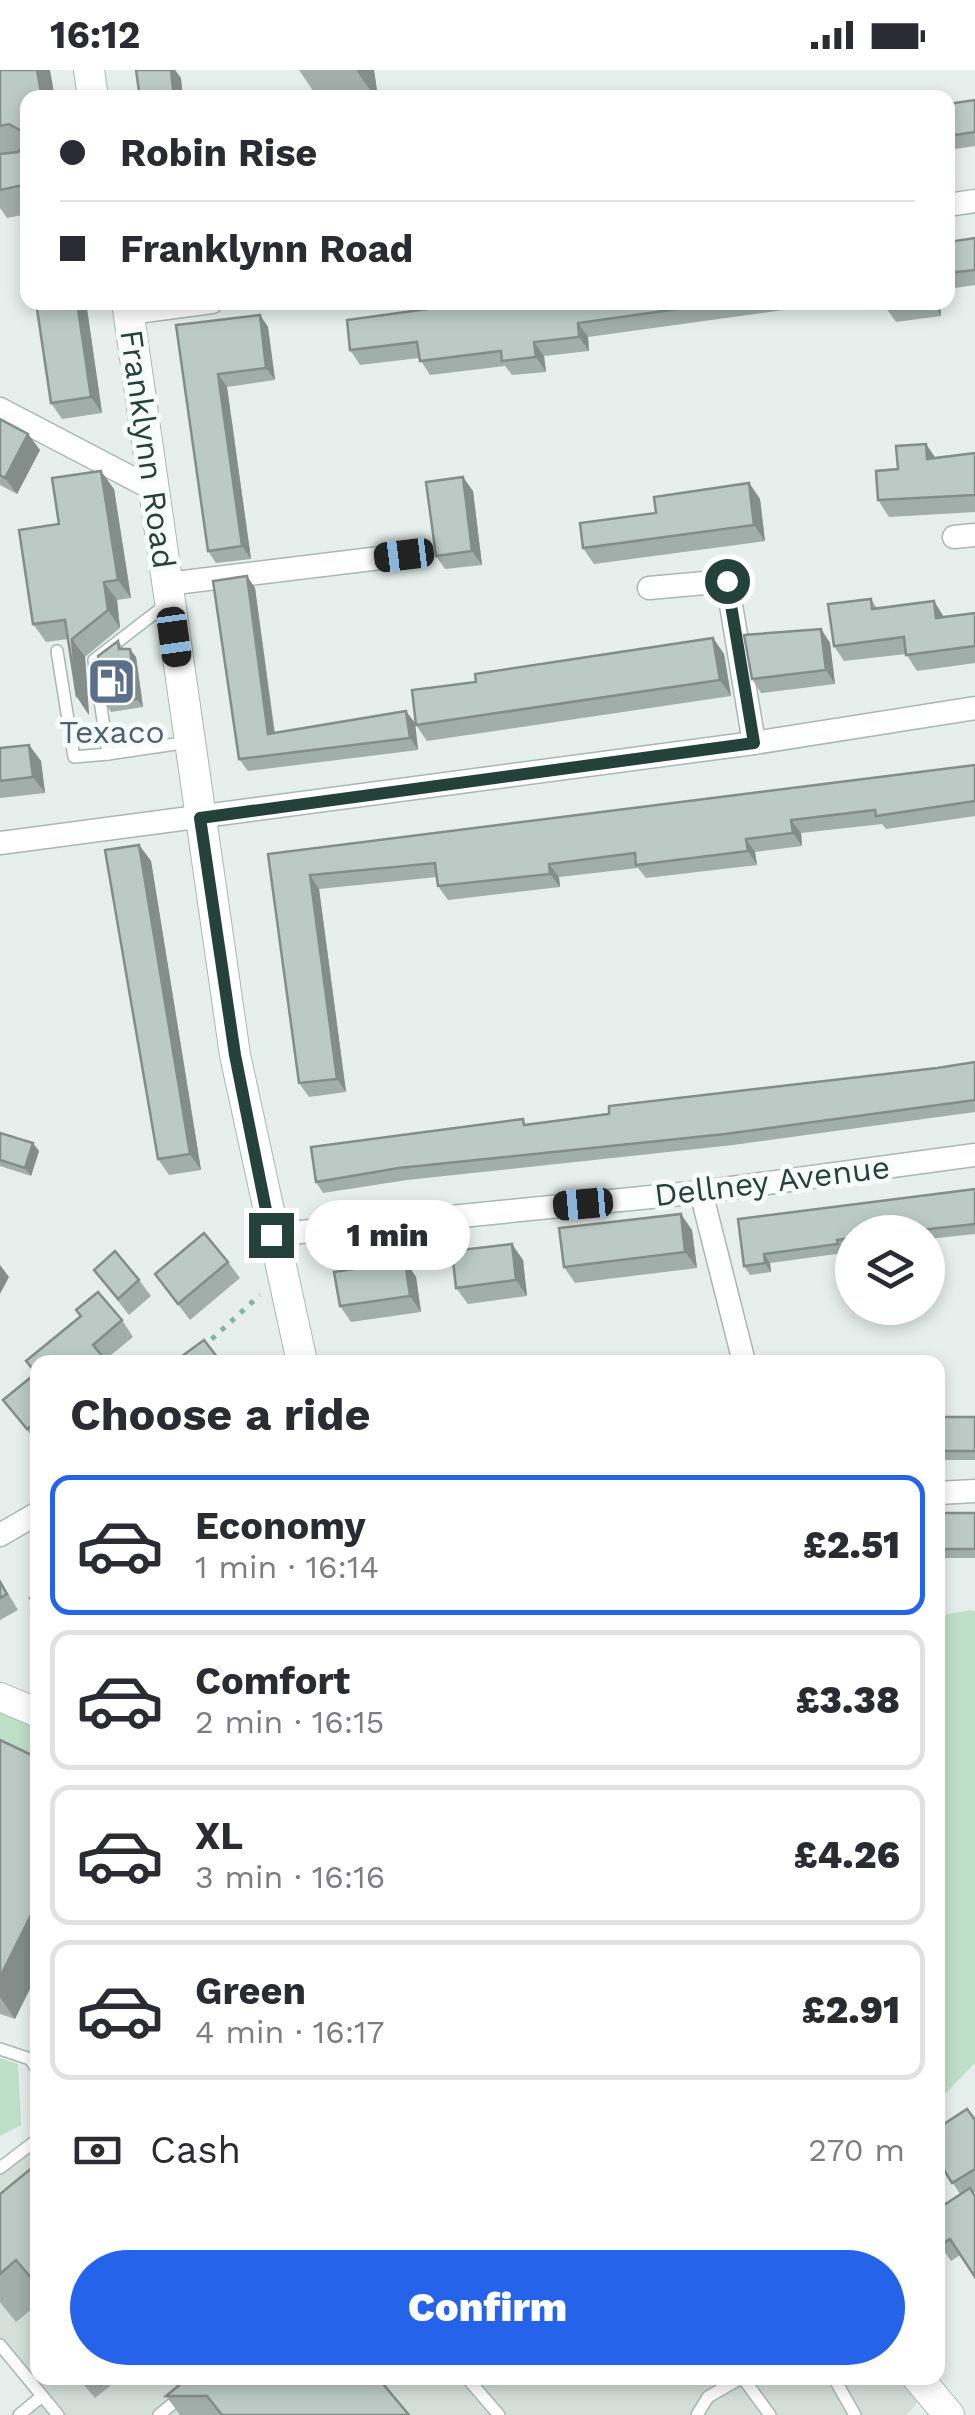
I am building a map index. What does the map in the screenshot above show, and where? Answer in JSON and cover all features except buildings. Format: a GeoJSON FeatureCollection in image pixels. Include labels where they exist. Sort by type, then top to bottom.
{"type":"FeatureCollection","features":[{"type":"Feature","properties":{"kind":"main road","name":"Franklynn Road"},"geometry":{"type":"LineString","coordinates":[[128,310],[235,1055],[271,1235],[300,1355]]}},
{"type":"Feature","properties":{"kind":"main road"},"geometry":{"type":"LineString","coordinates":[[927,2395],[949,2415]]}},
{"type":"Feature","properties":{"kind":"street"},"geometry":{"type":"LineString","coordinates":[[0,410],[153,489]]}},
{"type":"Feature","properties":{"kind":"street"},"geometry":{"type":"LineString","coordinates":[[168,593],[404,555]]}},
{"type":"Feature","properties":{"kind":"street"},"geometry":{"type":"LineString","coordinates":[[649,588],[727,581],[754,743]]}},
{"type":"Feature","properties":{"kind":"street"},"geometry":{"type":"LineString","coordinates":[[0,844],[754,743],[975,708]]}},
{"type":"Feature","properties":{"kind":"street","name":"Dellney Avenue"},"geometry":{"type":"LineString","coordinates":[[271,1235],[700,1192],[975,1155]]}},
{"type":"Feature","properties":{"kind":"street"},"geometry":{"type":"LineString","coordinates":[[700,1192],[742,1355]]}},
{"type":"Feature","properties":{"kind":"street"},"geometry":{"type":"LineString","coordinates":[[945,1493],[975,1492]]}},
{"type":"Feature","properties":{"kind":"street"},"geometry":{"type":"LineString","coordinates":[[0,1535],[30,1517]]}},
{"type":"Feature","properties":{"kind":"street"},"geometry":{"type":"LineString","coordinates":[[0,1697],[30,1710]]}},
{"type":"Feature","properties":{"kind":"lane"},"geometry":{"type":"LineString","coordinates":[[108,754],[94,660],[168,593]]}},
{"type":"Feature","properties":{"kind":"lane"},"geometry":{"type":"LineString","coordinates":[[56,651],[74,757],[190,742]]}},
{"type":"Feature","properties":{"kind":"lane"},"geometry":{"type":"LineString","coordinates":[[0,2049],[30,2058]]}},
{"type":"Feature","properties":{"kind":"lane"},"geometry":{"type":"LineString","coordinates":[[0,2168],[30,2145]]}},
{"type":"Feature","properties":{"kind":"lane"},"geometry":{"type":"LineString","coordinates":[[0,2345],[30,2381]]}},
{"type":"Feature","properties":{"kind":"lane"},"geometry":{"type":"LineString","coordinates":[[33,2385],[58,2415]]}},
{"type":"Feature","properties":{"kind":"lane"},"geometry":{"type":"LineString","coordinates":[[473,2385],[498,2415]]}},
{"type":"Feature","properties":{"kind":"lane"},"geometry":{"type":"LineString","coordinates":[[697,2415],[708,2397],[729,2385]]}},
{"type":"Feature","properties":{"kind":"lane"},"geometry":{"type":"LineString","coordinates":[[747,2385],[770,2415]]}},
{"type":"Feature","properties":{"kind":"lane"},"geometry":{"type":"LineString","coordinates":[[838,2385],[855,2415]]}},
{"type":"Feature","properties":{"kind":"lane"},"geometry":{"type":"LineString","coordinates":[[19,2415],[42,2396]]}},
{"type":"Feature","properties":{"kind":"lane"},"geometry":{"type":"LineString","coordinates":[[158,2415],[182,2396]]}},
{"type":"Feature","properties":{"kind":"lane"},"geometry":{"type":"LineString","coordinates":[[480,2415],[484,2398]]}},
{"type":"Feature","properties":{"kind":"path"},"geometry":{"type":"LineString","coordinates":[[200,1350],[280,1276]]}},
{"type":"Feature","properties":{"kind":"shaded area"},"geometry":{"type":"Polygon","coordinates":[[[30,2144],[30,2381],[0,2345],[0,2168],[30,2144]]]}},
{"type":"Feature","properties":{"kind":"shaded area"},"geometry":{"type":"Polygon","coordinates":[[[33,2385],[923,2385],[928,2392],[906,2415],[31,2415],[42,2396],[33,2385]]]}},
{"type":"Feature","properties":{"kind":"green space"},"geometry":{"type":"Polygon","coordinates":[[[975,1612],[975,2063],[945,2094],[945,1615],[975,1612]]]}},
{"type":"Feature","properties":{"kind":"green space"},"geometry":{"type":"Polygon","coordinates":[[[0,1710],[30,1724],[30,1764],[0,1751],[0,1710]]]}},
{"type":"Feature","properties":{"kind":"green space"},"geometry":{"type":"Polygon","coordinates":[[[0,2058],[18,2064],[21,2125],[0,2136],[0,2058]]]}},
{"type":"Feature","properties":{"kind":"place","name":"Texaco"},"geometry":{"type":"Point","coordinates":[112,682]}},
{"type":"Feature","properties":{"kind":"route"},"geometry":{"type":"LineString","coordinates":[[271,1235],[235,1055],[200,818],[754,743],[727,581]]}}]}
